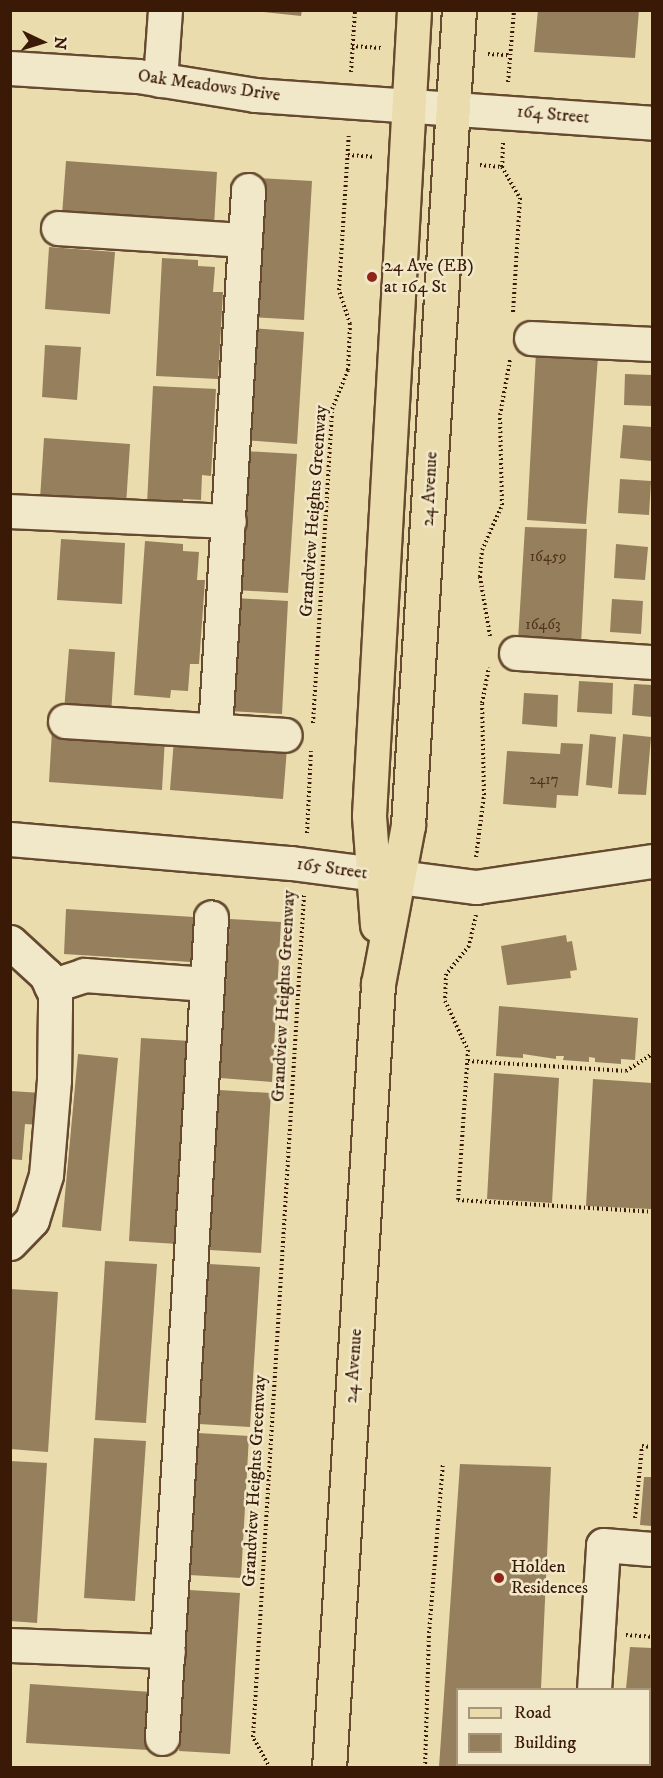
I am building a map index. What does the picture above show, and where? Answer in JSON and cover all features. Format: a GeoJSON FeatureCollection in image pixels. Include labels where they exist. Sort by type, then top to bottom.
{"type":"FeatureCollection","features":[{"type":"Feature","properties":{"kind":"main road","name":"24 Avenue"},"geometry":{"type":"LineString","coordinates":[[329,1767],[386,876],[369,815],[414,10]]}},
{"type":"Feature","properties":{"kind":"main road","name":"24 Avenue"},"geometry":{"type":"LineString","coordinates":[[386,876],[408,825],[459,10]]}},
{"type":"Feature","properties":{"kind":"street"},"geometry":{"type":"LineString","coordinates":[[160,80],[165,10]]}},
{"type":"Feature","properties":{"kind":"street","name":"Oak Meadows Drive"},"geometry":{"type":"LineString","coordinates":[[10,68],[160,80],[255,95],[453,109]]}},
{"type":"Feature","properties":{"kind":"street","name":"164 Street"},"geometry":{"type":"LineString","coordinates":[[453,109],[652,123]]}},
{"type":"Feature","properties":{"kind":"street"},"geometry":{"type":"LineString","coordinates":[[215,730],[249,190]]}},
{"type":"Feature","properties":{"kind":"street"},"geometry":{"type":"LineString","coordinates":[[57,228],[245,240]]}},
{"type":"Feature","properties":{"kind":"street"},"geometry":{"type":"LineString","coordinates":[[518,335],[652,344]]}},
{"type":"Feature","properties":{"kind":"street"},"geometry":{"type":"LineString","coordinates":[[10,511],[229,521]]}},
{"type":"Feature","properties":{"kind":"street"},"geometry":{"type":"LineString","coordinates":[[499,652],[652,662]]}},
{"type":"Feature","properties":{"kind":"street"},"geometry":{"type":"LineString","coordinates":[[65,721],[303,735]]}},
{"type":"Feature","properties":{"kind":"street","name":"165 Street"},"geometry":{"type":"LineString","coordinates":[[10,840],[306,866],[476,887],[652,861]]}},
{"type":"Feature","properties":{"kind":"street"},"geometry":{"type":"LineString","coordinates":[[162,1738],[211,917]]}},
{"type":"Feature","properties":{"kind":"street"},"geometry":{"type":"LineString","coordinates":[[10,942],[37,964],[55,994],[54,1080],[46,1175],[32,1220],[10,1243]]}},
{"type":"Feature","properties":{"kind":"street"},"geometry":{"type":"LineString","coordinates":[[51,986],[84,975],[207,984]]}},
{"type":"Feature","properties":{"kind":"street"},"geometry":{"type":"LineString","coordinates":[[594,1688],[603,1545],[642,1548]]}},
{"type":"Feature","properties":{"kind":"street"},"geometry":{"type":"LineString","coordinates":[[10,1645],[168,1651]]}},
{"type":"Feature","properties":{"kind":"path"},"geometry":{"type":"LineString","coordinates":[[352,46],[355,10]]}},
{"type":"Feature","properties":{"kind":"path"},"geometry":{"type":"LineString","coordinates":[[510,55],[514,10]]}},
{"type":"Feature","properties":{"kind":"path","name":"Grandview Heights Greenway"},"geometry":{"type":"LineString","coordinates":[[270,1767],[253,1737],[306,866],[303,735],[332,409],[348,370],[350,324],[339,290],[348,155]]}},
{"type":"Feature","properties":{"kind":"path"},"geometry":{"type":"LineString","coordinates":[[502,167],[520,198],[518,335],[500,415],[502,505],[482,550],[480,577],[499,652],[482,703],[484,795],[476,887],[476,921],[469,946],[446,974],[445,1001],[468,1050],[458,1200],[652,1212]]}},
{"type":"Feature","properties":{"kind":"path"},"geometry":{"type":"LineString","coordinates":[[468,1061],[626,1071],[652,1054]]}},
{"type":"Feature","properties":{"kind":"path"},"geometry":{"type":"LineString","coordinates":[[642,1548],[642,1446],[652,1447]]}},
{"type":"Feature","properties":{"kind":"path"},"geometry":{"type":"LineString","coordinates":[[425,1767],[429,1633],[443,1464]]}},
{"type":"Feature","properties":{"kind":"building"},"geometry":{"type":"Polygon","coordinates":[[[245,10],[302,10],[301,16],[245,10]]]}},
{"type":"Feature","properties":{"kind":"building"},"geometry":{"type":"Polygon","coordinates":[[[538,10],[639,10],[635,58],[534,52],[538,10]]]}},
{"type":"Feature","properties":{"kind":"building"},"geometry":{"type":"Polygon","coordinates":[[[66,161],[217,172],[214,226],[62,215],[66,161]]]}},
{"type":"Feature","properties":{"kind":"building"},"geometry":{"type":"Polygon","coordinates":[[[258,178],[312,181],[304,320],[250,317],[258,178]]]}},
{"type":"Feature","properties":{"kind":"building"},"geometry":{"type":"Polygon","coordinates":[[[49,247],[115,252],[110,314],[45,309],[49,247]]]}},
{"type":"Feature","properties":{"kind":"building"},"geometry":{"type":"Polygon","coordinates":[[[162,258],[198,260],[198,266],[215,267],[213,292],[223,292],[218,379],[156,376],[162,258]]]}},
{"type":"Feature","properties":{"kind":"building"},"geometry":{"type":"Polygon","coordinates":[[[251,328],[304,332],[297,444],[244,440],[251,328]]]}},
{"type":"Feature","properties":{"kind":"building"},"geometry":{"type":"Polygon","coordinates":[[[45,345],[81,347],[77,400],[42,397],[45,345]]]}},
{"type":"Feature","properties":{"kind":"building"},"geometry":{"type":"Polygon","coordinates":[[[536,352],[598,356],[586,524],[527,520],[536,352]]]}},
{"type":"Feature","properties":{"kind":"building"},"geometry":{"type":"Polygon","coordinates":[[[625,374],[652,375],[652,406],[624,405],[625,374]]]}},
{"type":"Feature","properties":{"kind":"building"},"geometry":{"type":"Polygon","coordinates":[[[153,386],[216,389],[211,476],[202,475],[201,500],[183,499],[183,506],[147,504],[153,386]]]}},
{"type":"Feature","properties":{"kind":"building"},"geometry":{"type":"Polygon","coordinates":[[[623,425],[652,427],[652,461],[620,458],[623,425]]]}},
{"type":"Feature","properties":{"kind":"building"},"geometry":{"type":"Polygon","coordinates":[[[44,438],[130,444],[126,505],[40,499],[44,438]]]}},
{"type":"Feature","properties":{"kind":"building"},"geometry":{"type":"Polygon","coordinates":[[[243,451],[297,454],[288,593],[235,590],[243,451]]]}},
{"type":"Feature","properties":{"kind":"building"},"geometry":{"type":"Polygon","coordinates":[[[620,479],[651,481],[649,515],[618,513],[620,479]]]}},
{"type":"Feature","properties":{"kind":"building"},"geometry":{"type":"Polygon","coordinates":[[[525,527],[587,529],[581,644],[518,640],[525,527]]]}},
{"type":"Feature","properties":{"kind":"building"},"geometry":{"type":"Polygon","coordinates":[[[61,539],[125,543],[122,604],[57,600],[61,539]]]}},
{"type":"Feature","properties":{"kind":"building"},"geometry":{"type":"Polygon","coordinates":[[[145,541],[183,544],[183,551],[199,552],[197,580],[205,580],[199,664],[190,664],[188,691],[171,690],[170,698],[134,695],[145,541]]]}},
{"type":"Feature","properties":{"kind":"building"},"geometry":{"type":"Polygon","coordinates":[[[616,544],[648,547],[645,580],[614,578],[616,544]]]}},
{"type":"Feature","properties":{"kind":"building"},"geometry":{"type":"Polygon","coordinates":[[[235,598],[288,601],[282,714],[228,711],[235,598]]]}},
{"type":"Feature","properties":{"kind":"building"},"geometry":{"type":"Polygon","coordinates":[[[612,599],[643,601],[641,634],[610,632],[612,599]]]}},
{"type":"Feature","properties":{"kind":"building"},"geometry":{"type":"Polygon","coordinates":[[[69,649],[115,652],[111,715],[64,711],[69,649]]]}},
{"type":"Feature","properties":{"kind":"building"},"geometry":{"type":"Polygon","coordinates":[[[579,681],[613,683],[612,714],[577,712],[579,681]]]}},
{"type":"Feature","properties":{"kind":"building"},"geometry":{"type":"Polygon","coordinates":[[[634,684],[652,685],[652,717],[632,715],[634,684]]]}},
{"type":"Feature","properties":{"kind":"building"},"geometry":{"type":"Polygon","coordinates":[[[524,693],[558,695],[557,727],[522,724],[524,693]]]}},
{"type":"Feature","properties":{"kind":"building"},"geometry":{"type":"Polygon","coordinates":[[[52,731],[165,738],[162,790],[49,782],[52,731]]]}},
{"type":"Feature","properties":{"kind":"building"},"geometry":{"type":"Polygon","coordinates":[[[590,734],[616,737],[612,788],[586,785],[590,734]]]}},
{"type":"Feature","properties":{"kind":"building"},"geometry":{"type":"Polygon","coordinates":[[[623,734],[651,737],[646,795],[618,794],[623,734]]]}},
{"type":"Feature","properties":{"kind":"building"},"geometry":{"type":"Polygon","coordinates":[[[174,739],[287,748],[283,799],[170,790],[174,739]]]}},
{"type":"Feature","properties":{"kind":"building"},"geometry":{"type":"Polygon","coordinates":[[[561,743],[583,744],[578,796],[557,795],[556,808],[503,804],[507,751],[560,754],[561,743]]]}},
{"type":"Feature","properties":{"kind":"building"},"geometry":{"type":"Polygon","coordinates":[[[66,909],[194,917],[191,962],[64,954],[66,909]]]}},
{"type":"Feature","properties":{"kind":"building"},"geometry":{"type":"Polygon","coordinates":[[[230,919],[281,922],[272,1082],[220,1078],[230,919]]]}},
{"type":"Feature","properties":{"kind":"building"},"geometry":{"type":"Polygon","coordinates":[[[566,935],[567,942],[572,941],[577,970],[570,971],[571,978],[507,985],[501,946],[566,935]]]}},
{"type":"Feature","properties":{"kind":"building"},"geometry":{"type":"Polygon","coordinates":[[[499,1006],[638,1018],[635,1060],[621,1059],[621,1064],[595,1062],[595,1058],[589,1057],[589,1062],[563,1060],[564,1056],[556,1056],[556,1059],[523,1054],[523,1058],[496,1056],[499,1006]]]}},
{"type":"Feature","properties":{"kind":"building"},"geometry":{"type":"Polygon","coordinates":[[[141,1038],[190,1041],[178,1244],[129,1241],[141,1038]]]}},
{"type":"Feature","properties":{"kind":"building"},"geometry":{"type":"Polygon","coordinates":[[[78,1054],[118,1058],[101,1231],[62,1227],[78,1054]]]}},
{"type":"Feature","properties":{"kind":"building"},"geometry":{"type":"Polygon","coordinates":[[[494,1073],[559,1078],[552,1203],[487,1199],[494,1073]]]}},
{"type":"Feature","properties":{"kind":"building"},"geometry":{"type":"Polygon","coordinates":[[[593,1079],[652,1083],[651,1209],[586,1206],[593,1079]]]}},
{"type":"Feature","properties":{"kind":"building"},"geometry":{"type":"Polygon","coordinates":[[[219,1090],[271,1093],[261,1253],[210,1250],[219,1090]]]}},
{"type":"Feature","properties":{"kind":"building"},"geometry":{"type":"Polygon","coordinates":[[[10,1091],[42,1093],[40,1125],[25,1124],[22,1160],[10,1159],[10,1091]]]}},
{"type":"Feature","properties":{"kind":"building"},"geometry":{"type":"Polygon","coordinates":[[[105,1261],[157,1264],[146,1423],[95,1420],[105,1261]]]}},
{"type":"Feature","properties":{"kind":"building"},"geometry":{"type":"Polygon","coordinates":[[[209,1264],[260,1267],[250,1427],[199,1424],[209,1264]]]}},
{"type":"Feature","properties":{"kind":"building"},"geometry":{"type":"Polygon","coordinates":[[[10,1289],[58,1292],[48,1452],[10,1449],[10,1289]]]}},
{"type":"Feature","properties":{"kind":"building"},"geometry":{"type":"Polygon","coordinates":[[[198,1433],[249,1436],[241,1578],[189,1575],[198,1433]]]}},
{"type":"Feature","properties":{"kind":"building"},"geometry":{"type":"Polygon","coordinates":[[[94,1438],[146,1441],[135,1601],[84,1598],[94,1438]]]}},
{"type":"Feature","properties":{"kind":"building"},"geometry":{"type":"Polygon","coordinates":[[[10,1461],[47,1463],[37,1623],[10,1621],[10,1461]]]}},
{"type":"Feature","properties":{"kind":"building","name":"Holden Residences"},"geometry":{"type":"Polygon","coordinates":[[[460,1464],[551,1467],[541,1688],[456,1688],[456,1766],[538,1767],[439,1767],[460,1464]]]}},
{"type":"Feature","properties":{"kind":"building"},"geometry":{"type":"Polygon","coordinates":[[[644,1477],[652,1477],[652,1526],[640,1525],[644,1477]]]}},
{"type":"Feature","properties":{"kind":"building"},"geometry":{"type":"Polygon","coordinates":[[[189,1590],[240,1593],[230,1754],[179,1751],[189,1590]]]}},
{"type":"Feature","properties":{"kind":"building"},"geometry":{"type":"Polygon","coordinates":[[[630,1647],[652,1648],[652,1698],[651,1688],[626,1688],[630,1647]]]}},
{"type":"Feature","properties":{"kind":"building"},"geometry":{"type":"Polygon","coordinates":[[[30,1684],[152,1692],[149,1750],[26,1743],[30,1684]]]}},
{"type":"Feature","properties":{"kind":"building"},"geometry":{"type":"Polygon","coordinates":[[[651,1756],[652,1767],[612,1767],[651,1766],[651,1756]]]}},
{"type":"Feature","properties":{"kind":"place","name":"24 Ave (EB) at 164 St"},"geometry":{"type":"Point","coordinates":[372,277]}},
{"type":"Feature","properties":{"kind":"place","name":"Holden Residences"},"geometry":{"type":"Point","coordinates":[499,1578]}}]}
